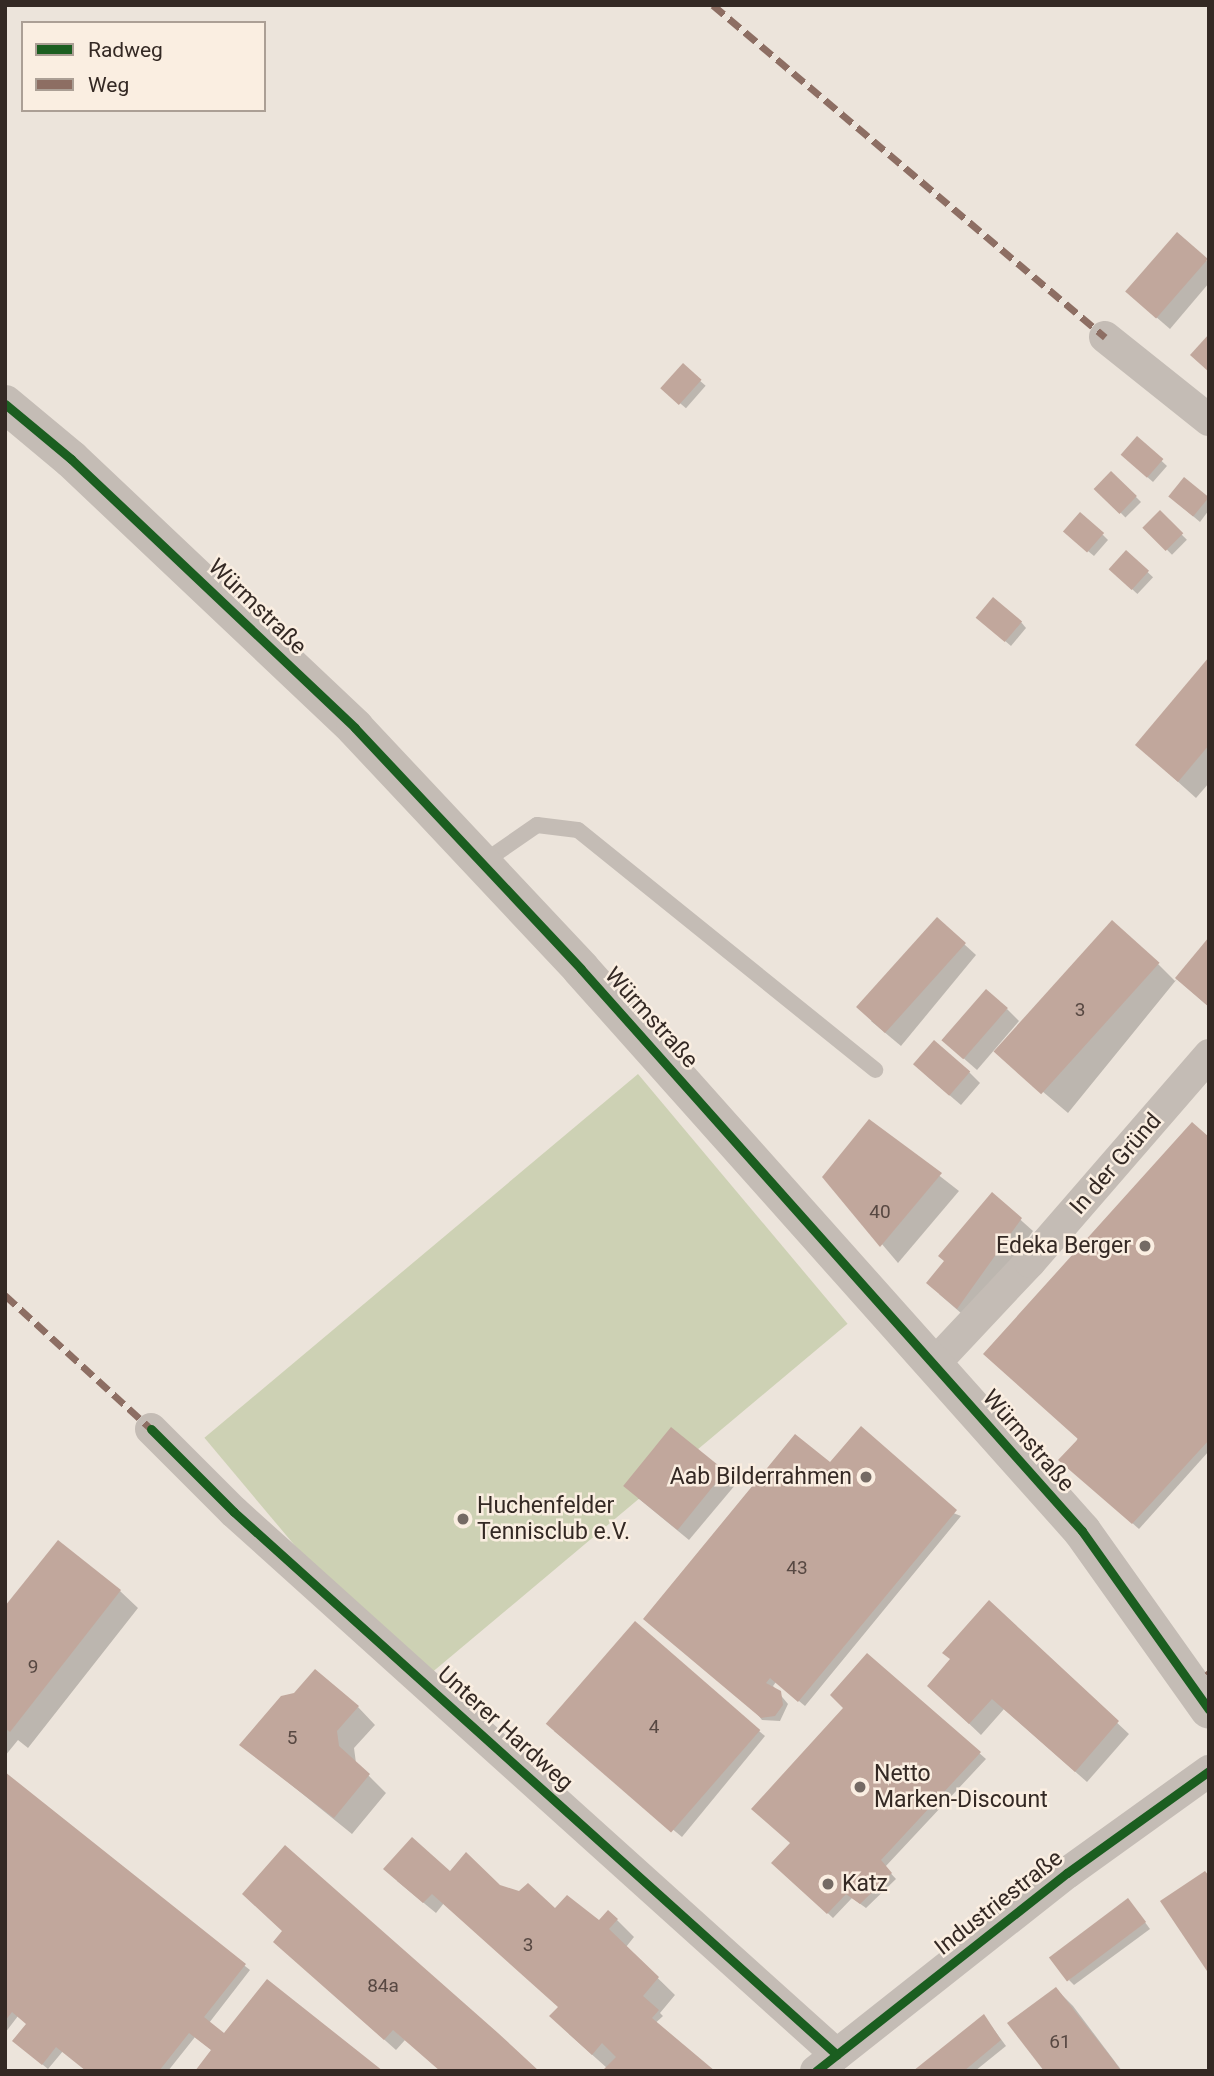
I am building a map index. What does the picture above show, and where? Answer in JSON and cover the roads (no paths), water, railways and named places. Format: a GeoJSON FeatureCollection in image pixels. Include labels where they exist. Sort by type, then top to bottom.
{"type":"FeatureCollection","features":[{"type":"Feature","properties":{"kind":"street"},"geometry":{"type":"LineString","coordinates":[[1105,337],[1209,420]]}},
{"type":"Feature","properties":{"kind":"street","name":"Würmstraße"},"geometry":{"type":"LineString","coordinates":[[5,404],[71,459],[237,614],[355,728],[481,863],[935,1363],[1082,1531],[1209,1710]]}},
{"type":"Feature","properties":{"kind":"street","name":"In der Gründ"},"geometry":{"type":"LineString","coordinates":[[935,1363],[1046,1244],[1209,1055]]}},
{"type":"Feature","properties":{"kind":"street","name":"Unterer Hardweg"},"geometry":{"type":"LineString","coordinates":[[151,1429],[234,1512],[826,2063]]}},
{"type":"Feature","properties":{"kind":"street","name":"Industriestraße"},"geometry":{"type":"LineString","coordinates":[[826,2063],[1067,1873],[1209,1771]]}},
{"type":"Feature","properties":{"kind":"lane"},"geometry":{"type":"LineString","coordinates":[[481,863],[537,825],[578,830],[875,1070]]}},
{"type":"Feature","properties":{"kind":"place","name":"Edeka Berger"},"geometry":{"type":"Point","coordinates":[1145,1246]}},
{"type":"Feature","properties":{"kind":"place","name":"Aab Bilderrahmen"},"geometry":{"type":"Point","coordinates":[866,1477]}},
{"type":"Feature","properties":{"kind":"place","name":"Huchenfelder Tennisclub e.V."},"geometry":{"type":"Point","coordinates":[463,1519]}},
{"type":"Feature","properties":{"kind":"place","name":"Netto Marken-Discount"},"geometry":{"type":"Point","coordinates":[860,1787]}},
{"type":"Feature","properties":{"kind":"place","name":"Katz"},"geometry":{"type":"Point","coordinates":[828,1884]}}]}
